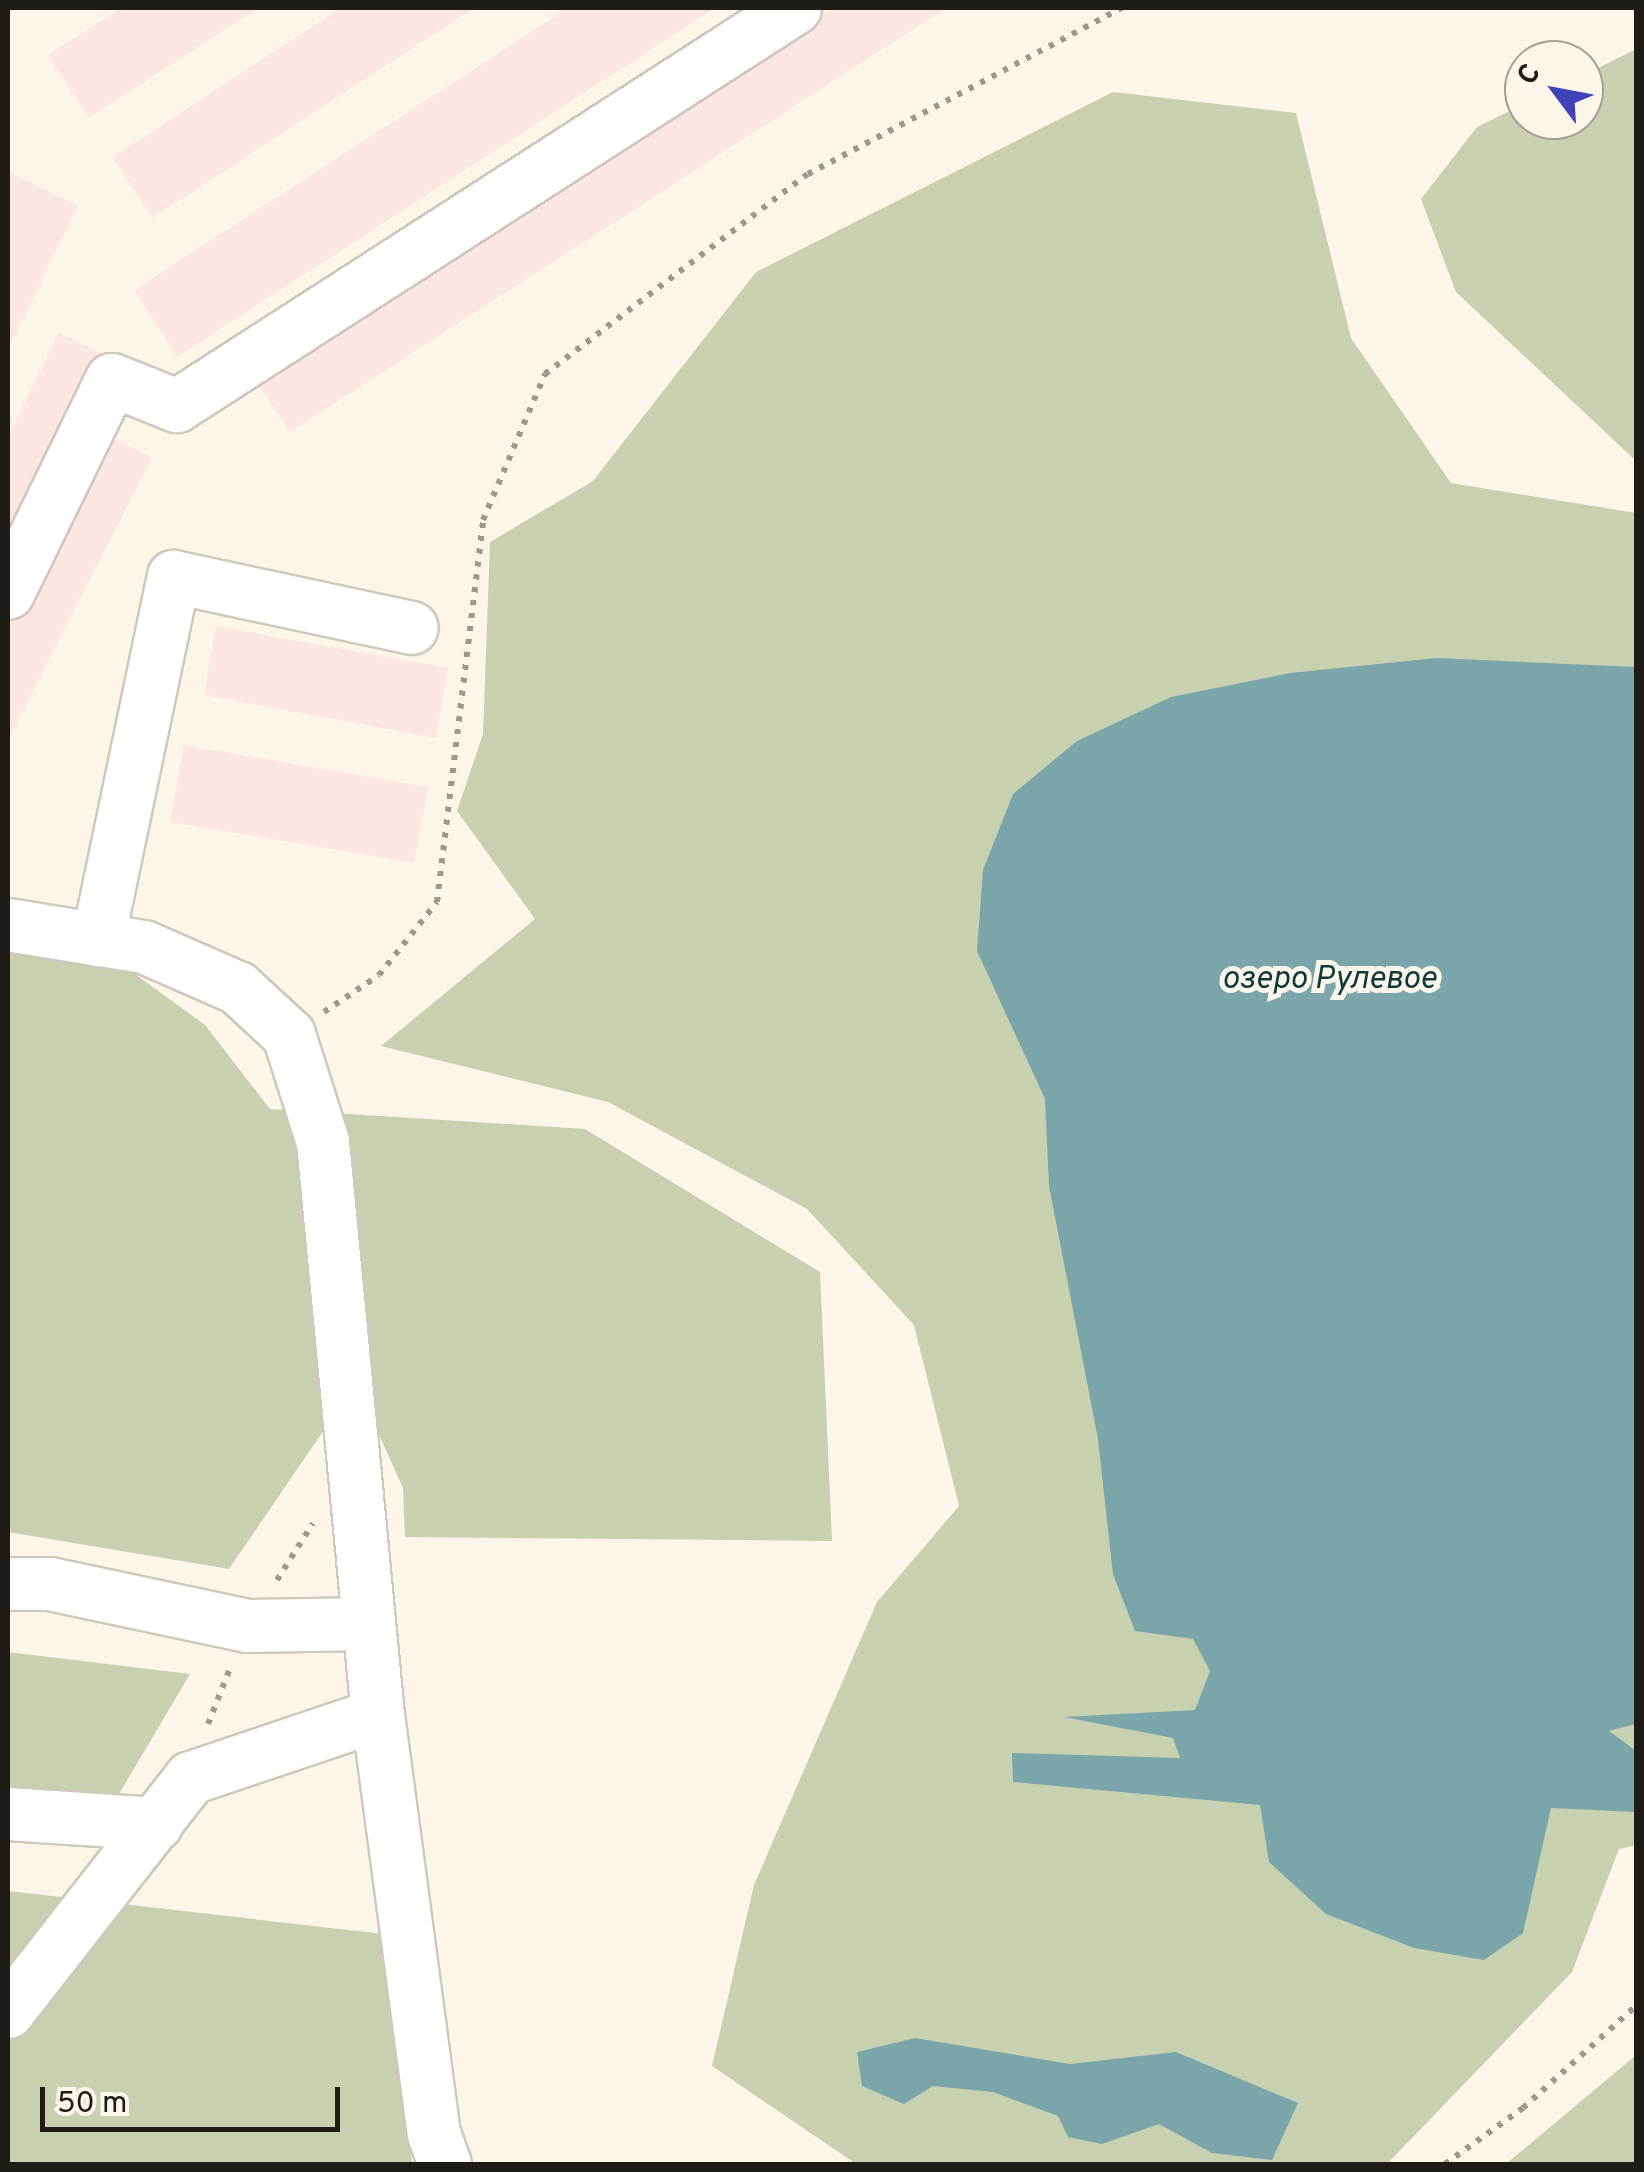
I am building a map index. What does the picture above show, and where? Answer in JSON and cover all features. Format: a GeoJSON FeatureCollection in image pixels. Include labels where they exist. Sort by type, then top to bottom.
{"type":"FeatureCollection","features":[{"type":"Feature","properties":{"kind":"street"},"geometry":{"type":"LineString","coordinates":[[8,594],[112,380],[177,406],[795,8]]}},
{"type":"Feature","properties":{"kind":"street"},"geometry":{"type":"LineString","coordinates":[[98,940],[174,576],[412,628]]}},
{"type":"Feature","properties":{"kind":"street"},"geometry":{"type":"LineString","coordinates":[[8,925],[144,947],[238,988],[289,1034],[323,1142],[378,1715],[434,2134],[445,2164]]}},
{"type":"Feature","properties":{"kind":"street"},"geometry":{"type":"LineString","coordinates":[[8,1584],[50,1584],[248,1626],[370,1624]]}},
{"type":"Feature","properties":{"kind":"street"},"geometry":{"type":"LineString","coordinates":[[8,2012],[191,1778],[378,1715]]}},
{"type":"Feature","properties":{"kind":"street"},"geometry":{"type":"LineString","coordinates":[[8,1814],[158,1824]]}},
{"type":"Feature","properties":{"kind":"path"},"geometry":{"type":"LineString","coordinates":[[289,1034],[379,975],[438,902],[483,520],[545,374],[808,174],[1122,8]]}},
{"type":"Feature","properties":{"kind":"path"},"geometry":{"type":"LineString","coordinates":[[1444,2164],[1522,2108],[1636,2006]]}},
{"type":"Feature","properties":{"kind":"shaded area"},"geometry":{"type":"Polygon","coordinates":[[[121,8],[258,8],[89,118],[48,55],[121,8]]]}},
{"type":"Feature","properties":{"kind":"shaded area"},"geometry":{"type":"Polygon","coordinates":[[[341,8],[474,8],[152,218],[113,157],[341,8]]]}},
{"type":"Feature","properties":{"kind":"shaded area"},"geometry":{"type":"Polygon","coordinates":[[[568,8],[715,8],[177,357],[134,290],[568,8]]]}},
{"type":"Feature","properties":{"kind":"shaded area"},"geometry":{"type":"Polygon","coordinates":[[[834,8],[946,8],[290,432],[256,381],[834,8]]]}},
{"type":"Feature","properties":{"kind":"shaded area"},"geometry":{"type":"Polygon","coordinates":[[[8,171],[78,206],[8,348],[8,171]]]}},
{"type":"Feature","properties":{"kind":"shaded area"},"geometry":{"type":"Polygon","coordinates":[[[59,332],[101,353],[8,543],[8,437],[59,332]]]}},
{"type":"Feature","properties":{"kind":"shaded area"},"geometry":{"type":"Polygon","coordinates":[[[107,435],[152,458],[8,739],[8,629],[107,435]]]}},
{"type":"Feature","properties":{"kind":"shaded area"},"geometry":{"type":"Polygon","coordinates":[[[216,626],[448,668],[436,738],[204,695],[216,626]]]}},
{"type":"Feature","properties":{"kind":"shaded area"},"geometry":{"type":"Polygon","coordinates":[[[184,745],[428,787],[414,863],[170,822],[184,745]]]}},
{"type":"Feature","properties":{"kind":"green space"},"geometry":{"type":"Polygon","coordinates":[[[1636,49],[1636,461],[1456,292],[1421,199],[1477,127],[1504,114],[1504,140],[1604,140],[1604,65],[1636,49]]]}},
{"type":"Feature","properties":{"kind":"green space"},"geometry":{"type":"Polygon","coordinates":[[[1113,92],[1296,113],[1351,338],[1451,483],[1636,513],[1636,1845],[1619,1849],[1572,1972],[1387,2164],[856,2164],[712,2066],[754,1885],[877,1602],[959,1506],[914,1325],[807,1209],[608,1102],[381,1046],[535,919],[457,811],[483,734],[490,542],[593,481],[756,272],[1113,92]]]}},
{"type":"Feature","properties":{"kind":"green space"},"geometry":{"type":"Polygon","coordinates":[[[8,953],[128,969],[205,1025],[270,1109],[585,1129],[820,1272],[832,1541],[405,1537],[403,1488],[356,1383],[229,1569],[8,1532],[8,953]]]}},
{"type":"Feature","properties":{"kind":"green space"},"geometry":{"type":"Polygon","coordinates":[[[8,1652],[190,1674],[119,1794],[8,1789],[8,1652]]]}},
{"type":"Feature","properties":{"kind":"green space"},"geometry":{"type":"Polygon","coordinates":[[[8,1891],[384,1934],[412,2164],[8,2164],[8,1891]]]}},
{"type":"Feature","properties":{"kind":"green space"},"geometry":{"type":"Polygon","coordinates":[[[1636,2055],[1636,2164],[1506,2164],[1524,2149],[1636,2055]]]}},
{"type":"Feature","properties":{"kind":"water","name":"озеро Рулевое"},"geometry":{"type":"Polygon","coordinates":[[[1437,658],[1636,667],[1636,1724],[1609,1731],[1636,1751],[1636,1812],[1551,1808],[1523,1933],[1484,1960],[1414,1948],[1326,1914],[1269,1862],[1260,1805],[1013,1782],[1012,1753],[1180,1758],[1173,1738],[1064,1717],[1195,1710],[1210,1671],[1193,1639],[1135,1631],[1113,1574],[1098,1439],[1049,1186],[1045,1099],[977,951],[983,870],[1013,794],[1077,741],[1171,697],[1290,673],[1437,658]]]}},
{"type":"Feature","properties":{"kind":"water"},"geometry":{"type":"Polygon","coordinates":[[[915,2038],[1070,2064],[1176,2052],[1298,2103],[1272,2160],[1212,2153],[1159,2124],[1102,2144],[1068,2137],[1058,2116],[993,2092],[933,2086],[904,2104],[862,2086],[857,2052],[915,2038]]]}}]}
